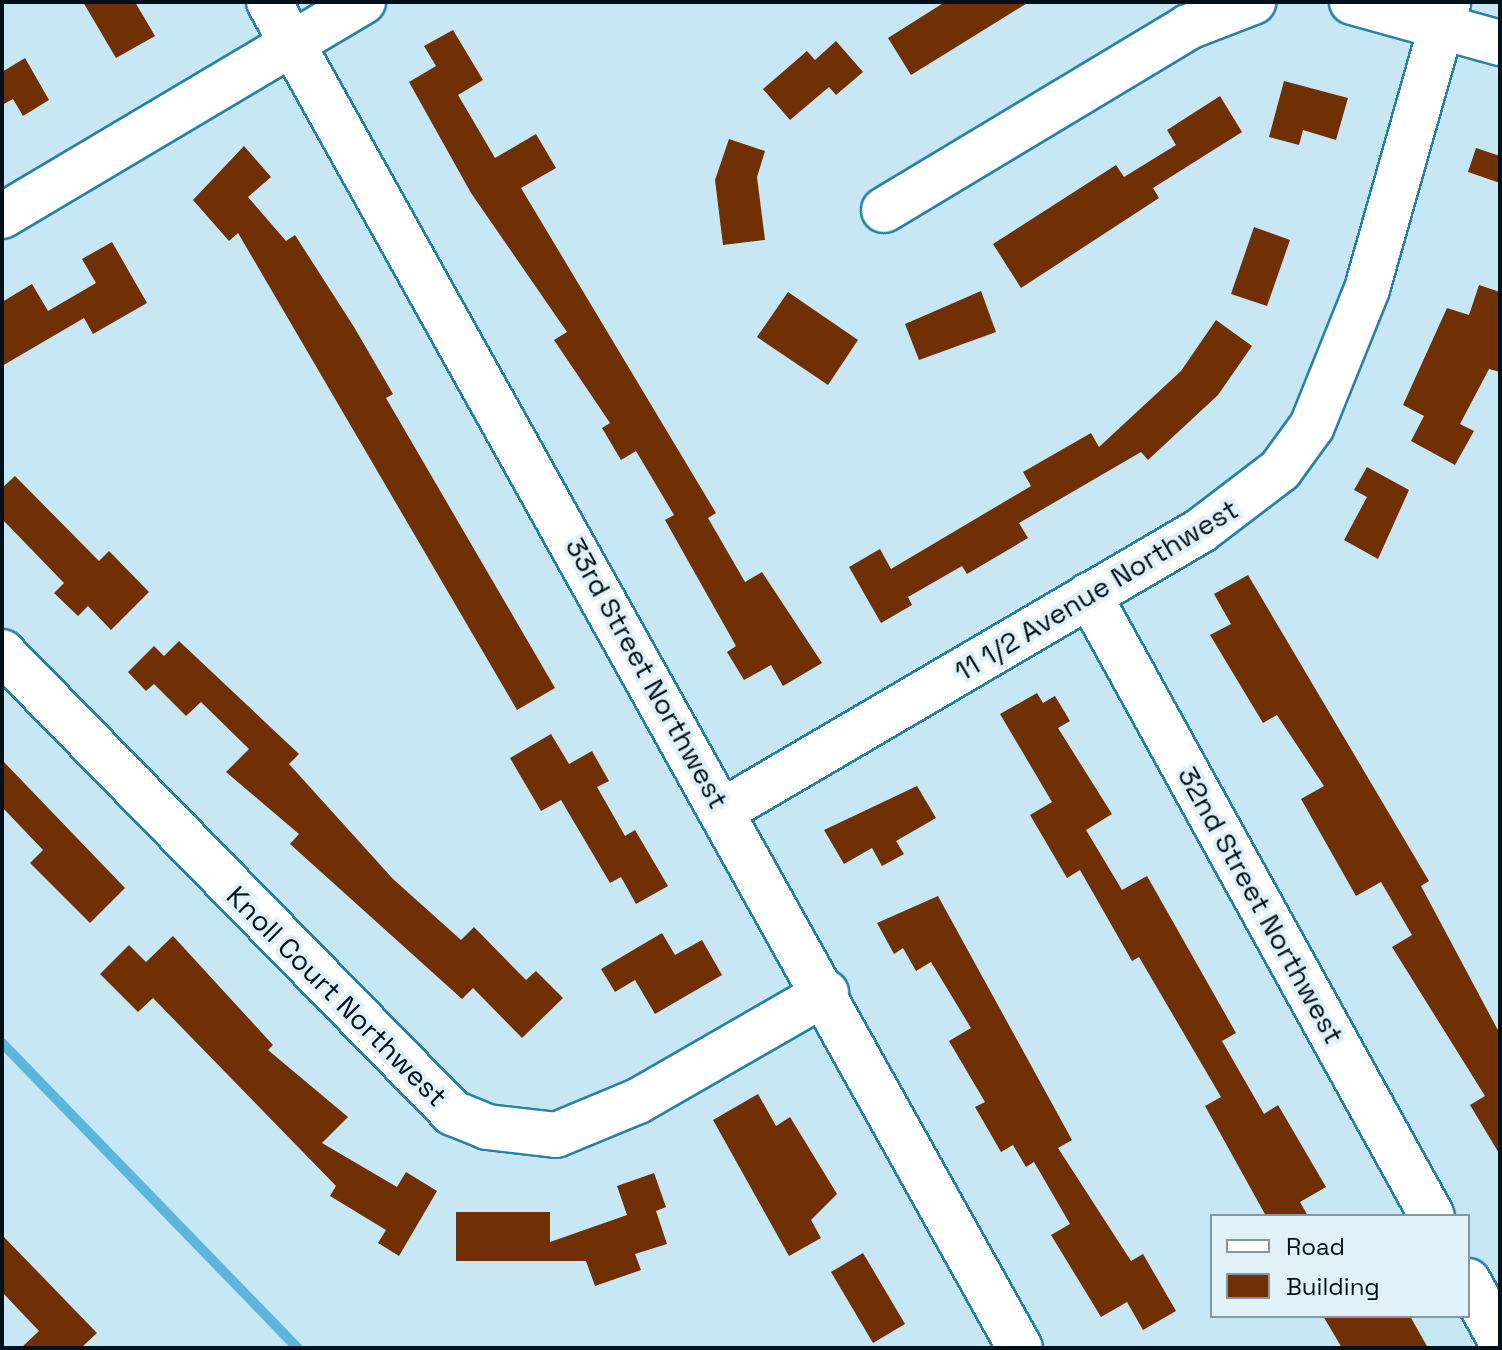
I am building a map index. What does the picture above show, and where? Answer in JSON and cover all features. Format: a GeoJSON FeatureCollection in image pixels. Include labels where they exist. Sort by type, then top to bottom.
{"type":"FeatureCollection","features":[{"type":"Feature","properties":{"kind":"street","name":"33rd Street Northwest"},"geometry":{"type":"LineString","coordinates":[[269,2],[724,810],[1020,1348]]}},
{"type":"Feature","properties":{"kind":"street"},"geometry":{"type":"LineString","coordinates":[[2,216],[363,2]]}},
{"type":"Feature","properties":{"kind":"street"},"geometry":{"type":"LineString","coordinates":[[884,210],[1188,27],[1253,2]]}},
{"type":"Feature","properties":{"kind":"street"},"geometry":{"type":"LineString","coordinates":[[1352,2],[1445,14],[1500,43]]}},
{"type":"Feature","properties":{"kind":"street","name":"11 1/2 Avenue Northwest"},"geometry":{"type":"LineString","coordinates":[[724,810],[1246,501],[1312,426],[1367,289],[1445,14]]}},
{"type":"Feature","properties":{"kind":"street","name":"32nd Street Northwest"},"geometry":{"type":"LineString","coordinates":[[1089,595],[1431,1214]]}},
{"type":"Feature","properties":{"kind":"street","name":"Knoll Court Northwest"},"geometry":{"type":"LineString","coordinates":[[2,652],[453,1113],[487,1127],[556,1135],[638,1101],[826,993]]}},
{"type":"Feature","properties":{"kind":"street"},"geometry":{"type":"LineString","coordinates":[[1470,1285],[1500,1339]]}},
{"type":"Feature","properties":{"kind":"building"},"geometry":{"type":"Polygon","coordinates":[[[83,2],[135,2],[155,36],[116,58],[83,2]]]}},
{"type":"Feature","properties":{"kind":"building"},"geometry":{"type":"Polygon","coordinates":[[[945,2],[1029,2],[911,75],[888,38],[945,2]]]}},
{"type":"Feature","properties":{"kind":"building"},"geometry":{"type":"Polygon","coordinates":[[[453,30],[483,80],[458,95],[495,158],[536,134],[556,168],[521,188],[716,513],[708,518],[745,582],[762,572],[822,663],[783,686],[771,665],[744,680],[727,652],[736,646],[665,520],[674,515],[636,451],[621,460],[602,428],[610,423],[554,340],[567,332],[471,193],[409,82],[436,66],[424,46],[453,30]]]}},
{"type":"Feature","properties":{"kind":"building"},"geometry":{"type":"Polygon","coordinates":[[[836,41],[863,72],[836,95],[829,87],[790,120],[763,89],[807,51],[815,60],[836,41]]]}},
{"type":"Feature","properties":{"kind":"building"},"geometry":{"type":"Polygon","coordinates":[[[25,58],[49,100],[23,116],[13,99],[2,105],[2,72],[25,58]]]}},
{"type":"Feature","properties":{"kind":"building"},"geometry":{"type":"Polygon","coordinates":[[[1284,81],[1348,98],[1336,140],[1303,130],[1299,145],[1269,137],[1284,81]]]}},
{"type":"Feature","properties":{"kind":"building"},"geometry":{"type":"Polygon","coordinates":[[[1220,96],[1242,132],[1153,188],[1159,198],[1021,288],[993,244],[1116,165],[1124,177],[1176,145],[1167,130],[1220,96]]]}},
{"type":"Feature","properties":{"kind":"building"},"geometry":{"type":"Polygon","coordinates":[[[729,139],[765,151],[757,177],[765,240],[723,245],[715,180],[729,139]]]}},
{"type":"Feature","properties":{"kind":"building"},"geometry":{"type":"Polygon","coordinates":[[[244,146],[271,177],[248,197],[286,241],[295,235],[354,327],[393,394],[386,398],[555,688],[517,710],[238,233],[229,241],[193,200],[244,146]]]}},
{"type":"Feature","properties":{"kind":"building"},"geometry":{"type":"Polygon","coordinates":[[[1476,148],[1500,156],[1500,183],[1468,172],[1476,148]]]}},
{"type":"Feature","properties":{"kind":"building"},"geometry":{"type":"Polygon","coordinates":[[[1254,227],[1290,240],[1267,306],[1231,294],[1254,227]]]}},
{"type":"Feature","properties":{"kind":"building"},"geometry":{"type":"Polygon","coordinates":[[[112,242],[147,303],[93,334],[84,318],[2,366],[2,302],[32,284],[48,311],[96,283],[82,259],[112,242]]]}},
{"type":"Feature","properties":{"kind":"building"},"geometry":{"type":"Polygon","coordinates":[[[1479,285],[1500,292],[1500,372],[1489,369],[1460,424],[1474,431],[1455,465],[1411,441],[1424,416],[1403,405],[1447,308],[1469,315],[1479,285]]]}},
{"type":"Feature","properties":{"kind":"building"},"geometry":{"type":"Polygon","coordinates":[[[981,291],[996,332],[919,360],[905,324],[981,291]]]}},
{"type":"Feature","properties":{"kind":"building"},"geometry":{"type":"Polygon","coordinates":[[[788,292],[858,340],[828,385],[757,337],[788,292]]]}},
{"type":"Feature","properties":{"kind":"building"},"geometry":{"type":"Polygon","coordinates":[[[1216,320],[1252,346],[1218,395],[1148,460],[1141,452],[1019,523],[1028,538],[967,574],[962,566],[908,597],[912,605],[881,623],[849,567],[880,549],[891,569],[1031,486],[1023,472],[1091,433],[1099,447],[1181,371],[1216,320]]]}},
{"type":"Feature","properties":{"kind":"building"},"geometry":{"type":"Polygon","coordinates":[[[1367,467],[1409,490],[1378,559],[1344,540],[1367,497],[1354,490],[1367,467]]]}},
{"type":"Feature","properties":{"kind":"building"},"geometry":{"type":"Polygon","coordinates":[[[15,476],[99,561],[109,551],[149,592],[111,630],[88,606],[78,616],[54,593],[64,583],[2,519],[2,488],[15,476]]]}},
{"type":"Feature","properties":{"kind":"building"},"geometry":{"type":"Polygon","coordinates":[[[1248,575],[1429,881],[1421,886],[1500,1034],[1500,1155],[1470,1105],[1485,1096],[1392,947],[1412,935],[1381,882],[1356,896],[1301,799],[1324,786],[1277,715],[1263,723],[1210,635],[1231,624],[1214,594],[1248,575]]]}},
{"type":"Feature","properties":{"kind":"building"},"geometry":{"type":"Polygon","coordinates":[[[179,641],[299,754],[289,764],[393,879],[461,940],[474,927],[526,980],[536,971],[563,998],[522,1038],[473,988],[462,999],[290,844],[299,834],[226,772],[249,749],[201,702],[186,716],[154,684],[146,691],[128,672],[154,646],[164,656],[179,641]]]}},
{"type":"Feature","properties":{"kind":"building"},"geometry":{"type":"Polygon","coordinates":[[[1037,693],[1043,703],[1055,696],[1070,721],[1058,728],[1112,814],[1086,830],[1122,890],[1147,876],[1236,1033],[1222,1041],[1264,1114],[1278,1105],[1326,1187],[1300,1202],[1307,1214],[1265,1214],[1205,1106],[1221,1097],[1139,957],[1132,961],[1080,870],[1067,878],[1030,815],[1052,802],[1000,714],[1037,693]]]}},
{"type":"Feature","properties":{"kind":"building"},"geometry":{"type":"Polygon","coordinates":[[[551,734],[569,764],[592,751],[609,781],[597,787],[625,836],[635,830],[668,886],[636,904],[621,877],[610,883],[561,800],[541,811],[510,758],[551,734]]]}},
{"type":"Feature","properties":{"kind":"building"},"geometry":{"type":"Polygon","coordinates":[[[2,760],[125,888],[90,923],[30,863],[43,850],[2,807],[2,760]]]}},
{"type":"Feature","properties":{"kind":"building"},"geometry":{"type":"Polygon","coordinates":[[[917,786],[936,818],[896,841],[904,854],[882,866],[872,848],[844,864],[824,830],[917,786]]]}},
{"type":"Feature","properties":{"kind":"building"},"geometry":{"type":"Polygon","coordinates":[[[938,896],[1072,1140],[1058,1148],[1131,1261],[1143,1254],[1176,1311],[1143,1330],[1127,1302],[1101,1317],[1051,1235],[1070,1224],[1034,1162],[1026,1167],[1013,1145],[1001,1152],[975,1107],[985,1102],[949,1041],[971,1028],[931,962],[916,971],[903,948],[894,954],[877,923],[938,896]]]}},
{"type":"Feature","properties":{"kind":"building"},"geometry":{"type":"Polygon","coordinates":[[[662,933],[675,955],[702,940],[722,975],[655,1014],[635,980],[615,992],[601,969],[662,933]]]}},
{"type":"Feature","properties":{"kind":"building"},"geometry":{"type":"Polygon","coordinates":[[[173,936],[273,1045],[268,1050],[348,1117],[322,1143],[397,1187],[406,1172],[437,1191],[399,1256],[378,1243],[386,1230],[330,1196],[336,1186],[153,998],[138,1012],[100,974],[129,945],[146,962],[173,936]]]}},
{"type":"Feature","properties":{"kind":"building"},"geometry":{"type":"Polygon","coordinates":[[[758,1094],[776,1126],[790,1117],[837,1194],[811,1220],[821,1238],[789,1256],[713,1120],[758,1094]]]}},
{"type":"Feature","properties":{"kind":"building"},"geometry":{"type":"Polygon","coordinates":[[[654,1173],[666,1207],[656,1211],[667,1244],[635,1254],[641,1270],[595,1286],[586,1261],[456,1261],[456,1212],[550,1212],[550,1242],[627,1215],[617,1186],[654,1173]]]}},
{"type":"Feature","properties":{"kind":"building"},"geometry":{"type":"Polygon","coordinates":[[[2,1235],[97,1333],[81,1348],[21,1348],[39,1331],[2,1292],[2,1235]]]}},
{"type":"Feature","properties":{"kind":"building"},"geometry":{"type":"Polygon","coordinates":[[[863,1253],[905,1324],[873,1343],[831,1272],[863,1253]]]}},
{"type":"Feature","properties":{"kind":"building"},"geometry":{"type":"Polygon","coordinates":[[[1324,1318],[1411,1318],[1428,1348],[1342,1348],[1324,1318]]]}},
{"type":"Feature","properties":{"kind":"waterway"},"geometry":{"type":"LineString","coordinates":[[2,1043],[298,1348]]}}]}
